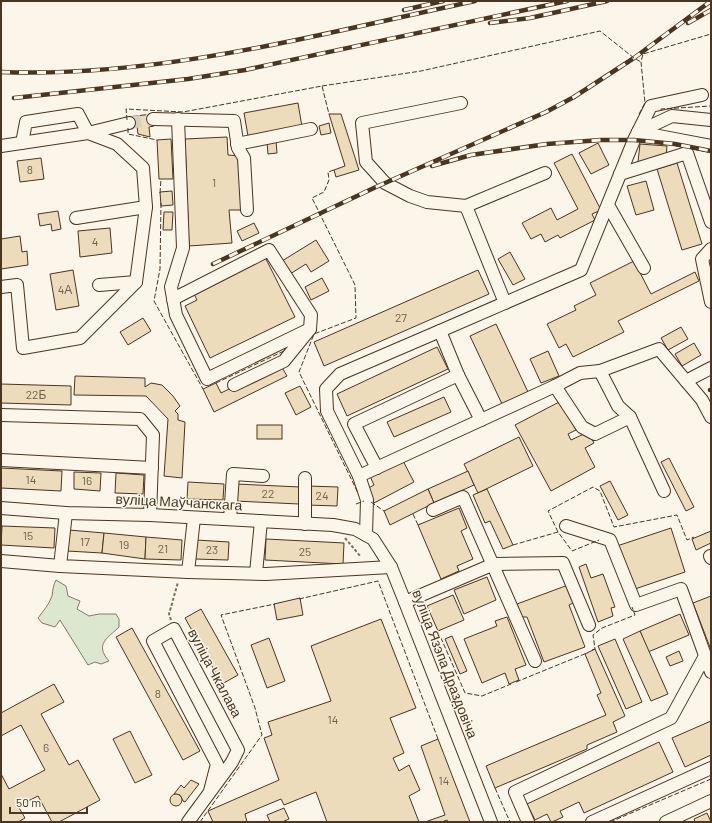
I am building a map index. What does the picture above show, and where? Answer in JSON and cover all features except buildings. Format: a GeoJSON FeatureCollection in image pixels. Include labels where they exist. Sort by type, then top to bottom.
{"type":"FeatureCollection","features":[{"type":"Feature","properties":{"kind":"street"},"geometry":{"type":"LineString","coordinates":[[366,535],[367,500],[359,476],[327,411],[326,389],[340,374],[581,270],[620,174],[651,106],[702,95]]}},
{"type":"Feature","properties":{"kind":"street"},"geometry":{"type":"LineString","coordinates":[[461,103],[362,123],[366,162],[385,183],[410,196],[427,202],[466,206],[545,173]]}},
{"type":"Feature","properties":{"kind":"street"},"geometry":{"type":"LineString","coordinates":[[1,287],[17,285],[24,348],[80,338],[136,282],[146,207],[143,168],[117,144],[88,134],[78,114],[26,122],[22,143]]}},
{"type":"Feature","properties":{"kind":"street"},"geometry":{"type":"LineString","coordinates":[[638,132],[672,116],[711,120]]}},
{"type":"Feature","properties":{"kind":"street"},"geometry":{"type":"LineString","coordinates":[[153,119],[234,121],[238,148],[244,158],[247,210]]}},
{"type":"Feature","properties":{"kind":"street"},"geometry":{"type":"LineString","coordinates":[[178,119],[183,248],[171,287],[176,315],[207,379],[310,329]]}},
{"type":"Feature","properties":{"kind":"street"},"geometry":{"type":"LineString","coordinates":[[1,146],[88,134],[129,123]]}},
{"type":"Feature","properties":{"kind":"street"},"geometry":{"type":"LineString","coordinates":[[238,144],[311,129]]}},
{"type":"Feature","properties":{"kind":"street"},"geometry":{"type":"LineString","coordinates":[[638,132],[711,146]]}},
{"type":"Feature","properties":{"kind":"street"},"geometry":{"type":"LineString","coordinates":[[620,174],[687,153],[711,222]]}},
{"type":"Feature","properties":{"kind":"street"},"geometry":{"type":"LineString","coordinates":[[608,205],[644,268]]}},
{"type":"Feature","properties":{"kind":"street"},"geometry":{"type":"LineString","coordinates":[[466,206],[506,303]]}},
{"type":"Feature","properties":{"kind":"street"},"geometry":{"type":"LineString","coordinates":[[76,218],[146,207]]}},
{"type":"Feature","properties":{"kind":"street"},"geometry":{"type":"LineString","coordinates":[[711,249],[702,259],[711,302]]}},
{"type":"Feature","properties":{"kind":"street"},"geometry":{"type":"LineString","coordinates":[[173,299],[269,250],[310,315],[310,329],[284,361],[234,385]]}},
{"type":"Feature","properties":{"kind":"street"},"geometry":{"type":"LineString","coordinates":[[99,285],[136,282]]}},
{"type":"Feature","properties":{"kind":"street"},"geometry":{"type":"LineString","coordinates":[[440,331],[458,375],[481,420]]}},
{"type":"Feature","properties":{"kind":"street"},"geometry":{"type":"LineString","coordinates":[[359,476],[556,386],[580,373],[600,371],[659,349],[702,400],[711,417]]}},
{"type":"Feature","properties":{"kind":"street"},"geometry":{"type":"LineString","coordinates":[[686,381],[711,368]]}},
{"type":"Feature","properties":{"kind":"street"},"geometry":{"type":"LineString","coordinates":[[600,371],[618,406],[630,418],[664,491]]}},
{"type":"Feature","properties":{"kind":"street"},"geometry":{"type":"LineString","coordinates":[[377,468],[354,424],[458,375]]}},
{"type":"Feature","properties":{"kind":"street"},"geometry":{"type":"LineString","coordinates":[[556,386],[582,426],[595,434],[630,418]]}},
{"type":"Feature","properties":{"kind":"street"},"geometry":{"type":"LineString","coordinates":[[1,415],[140,419],[153,436],[150,515]]}},
{"type":"Feature","properties":{"kind":"street"},"geometry":{"type":"LineString","coordinates":[[1,460],[152,468]]}},
{"type":"Feature","properties":{"kind":"street"},"geometry":{"type":"LineString","coordinates":[[230,519],[233,474],[263,476]]}},
{"type":"Feature","properties":{"kind":"street"},"geometry":{"type":"LineString","coordinates":[[304,524],[305,478]]}},
{"type":"Feature","properties":{"kind":"street"},"geometry":{"type":"LineString","coordinates":[[433,510],[463,497],[494,564],[535,661]]}},
{"type":"Feature","properties":{"kind":"street","name":"вуліца Маўчанскага"},"geometry":{"type":"LineString","coordinates":[[1,508],[66,513],[150,515],[333,525],[355,529]]}},
{"type":"Feature","properties":{"kind":"street"},"geometry":{"type":"LineString","coordinates":[[60,566],[66,513]]}},
{"type":"Feature","properties":{"kind":"street"},"geometry":{"type":"LineString","coordinates":[[185,572],[194,518]]}},
{"type":"Feature","properties":{"kind":"street"},"geometry":{"type":"LineString","coordinates":[[256,573],[261,521]]}},
{"type":"Feature","properties":{"kind":"street"},"geometry":{"type":"LineString","coordinates":[[566,526],[610,540],[636,605],[681,589],[711,672]]}},
{"type":"Feature","properties":{"kind":"street","name":"вуліца Язэпа Драздовіча"},"geometry":{"type":"LineString","coordinates":[[355,529],[373,539],[391,567],[491,822]]}},
{"type":"Feature","properties":{"kind":"street"},"geometry":{"type":"LineString","coordinates":[[1,561],[60,566],[185,572],[256,573],[391,567]]}},
{"type":"Feature","properties":{"kind":"street"},"geometry":{"type":"LineString","coordinates":[[405,602],[494,564],[563,563],[589,625]]}},
{"type":"Feature","properties":{"kind":"street","name":"вуліца Чкалава"},"geometry":{"type":"LineString","coordinates":[[188,822],[232,762],[238,750],[174,629],[153,641],[217,764],[210,791]]}},
{"type":"Feature","properties":{"kind":"street"},"geometry":{"type":"LineString","coordinates":[[528,822],[515,792],[670,718],[705,656]]}},
{"type":"Feature","properties":{"kind":"street"},"geometry":{"type":"LineString","coordinates":[[592,822],[711,768]]}},
{"type":"Feature","properties":{"kind":"street"},"geometry":{"type":"LineString","coordinates":[[666,822],[711,801]]}},
{"type":"Feature","properties":{"kind":"path"},"geometry":{"type":"LineString","coordinates":[[174,629],[169,614],[185,572]]}},
{"type":"Feature","properties":{"kind":"green space"},"geometry":{"type":"Polygon","coordinates":[[[56,580],[66,586],[68,596],[80,601],[77,609],[89,616],[99,614],[116,614],[119,619],[119,627],[107,638],[103,646],[105,655],[109,661],[101,664],[95,662],[88,665],[60,620],[55,627],[42,623],[38,618],[51,599],[56,580]]]}},
{"type":"Feature","properties":{"kind":"tunnel"},"geometry":{"type":"LineString","coordinates":[[129,123],[153,119]]}},
{"type":"Feature","properties":{"kind":"railway"},"geometry":{"type":"LineString","coordinates":[[404,10],[443,1]]}},
{"type":"Feature","properties":{"kind":"railway"},"geometry":{"type":"LineString","coordinates":[[1,72],[61,72],[121,68],[180,61],[299,40],[475,1]]}},
{"type":"Feature","properties":{"kind":"railway"},"geometry":{"type":"LineString","coordinates":[[14,98],[188,79],[245,70],[567,1]]}},
{"type":"Feature","properties":{"kind":"railway"},"geometry":{"type":"LineString","coordinates":[[490,23],[530,18],[607,1]]}},
{"type":"Feature","properties":{"kind":"railway"},"geometry":{"type":"LineString","coordinates":[[213,264],[376,187],[546,112],[574,97],[634,58],[711,1]]}},
{"type":"Feature","properties":{"kind":"railway"},"geometry":{"type":"LineString","coordinates":[[688,23],[711,10]]}},
{"type":"Feature","properties":{"kind":"railway"},"geometry":{"type":"LineString","coordinates":[[432,166],[471,155],[547,144],[601,140],[634,140],[675,144],[711,151]]}},
{"type":"Feature","properties":{"kind":"fence"},"geometry":{"type":"LineString","coordinates":[[322,86],[421,71],[600,31],[641,62]]}},
{"type":"Feature","properties":{"kind":"fence"},"geometry":{"type":"LineString","coordinates":[[639,114],[645,103],[641,62],[643,54],[711,34]]}},
{"type":"Feature","properties":{"kind":"fence"},"geometry":{"type":"LineString","coordinates":[[127,120],[126,109],[183,112],[322,86],[329,114]]}},
{"type":"Feature","properties":{"kind":"fence"},"geometry":{"type":"LineString","coordinates":[[661,110],[711,106]]}},
{"type":"Feature","properties":{"kind":"fence"},"geometry":{"type":"LineString","coordinates":[[128,128],[128,134],[157,140]]}},
{"type":"Feature","properties":{"kind":"fence"},"geometry":{"type":"LineString","coordinates":[[334,170],[328,172],[329,180],[324,192],[312,198],[355,285],[356,318],[314,334],[299,372],[358,493]]}},
{"type":"Feature","properties":{"kind":"fence"},"geometry":{"type":"LineString","coordinates":[[160,193],[161,179]]}},
{"type":"Feature","properties":{"kind":"fence"},"geometry":{"type":"LineString","coordinates":[[161,203],[160,269],[154,301],[203,389]]}},
{"type":"Feature","properties":{"kind":"fence"},"geometry":{"type":"LineString","coordinates":[[216,383],[284,351]]}},
{"type":"Feature","properties":{"kind":"fence"},"geometry":{"type":"LineString","coordinates":[[558,532],[548,511],[593,487],[600,491],[614,527],[677,515],[687,540],[694,537]]}},
{"type":"Feature","properties":{"kind":"fence"},"geometry":{"type":"LineString","coordinates":[[356,504],[364,501]]}},
{"type":"Feature","properties":{"kind":"fence"},"geometry":{"type":"LineString","coordinates":[[371,502],[384,511]]}},
{"type":"Feature","properties":{"kind":"fence"},"geometry":{"type":"LineString","coordinates":[[413,514],[418,525]]}},
{"type":"Feature","properties":{"kind":"fence"},"geometry":{"type":"LineString","coordinates":[[513,545],[558,532],[572,551],[599,540]]}},
{"type":"Feature","properties":{"kind":"fence"},"geometry":{"type":"LineString","coordinates":[[299,599],[378,581],[438,739]]}},
{"type":"Feature","properties":{"kind":"fence"},"geometry":{"type":"LineString","coordinates":[[200,822],[262,735],[255,708],[221,615],[275,604]]}},
{"type":"Feature","properties":{"kind":"fence"},"geometry":{"type":"LineString","coordinates":[[592,650],[595,649],[593,635],[602,628],[635,615],[632,607]]}},
{"type":"Feature","properties":{"kind":"fence"},"geometry":{"type":"LineString","coordinates":[[438,631],[465,693],[482,696],[511,684]]}},
{"type":"Feature","properties":{"kind":"fence"},"geometry":{"type":"LineString","coordinates":[[516,682],[587,653]]}},
{"type":"Feature","properties":{"kind":"fence"},"geometry":{"type":"LineString","coordinates":[[610,822],[711,779]]}},
{"type":"Feature","properties":{"kind":"fence"},"geometry":{"type":"LineString","coordinates":[[495,788],[510,822]]}}]}
